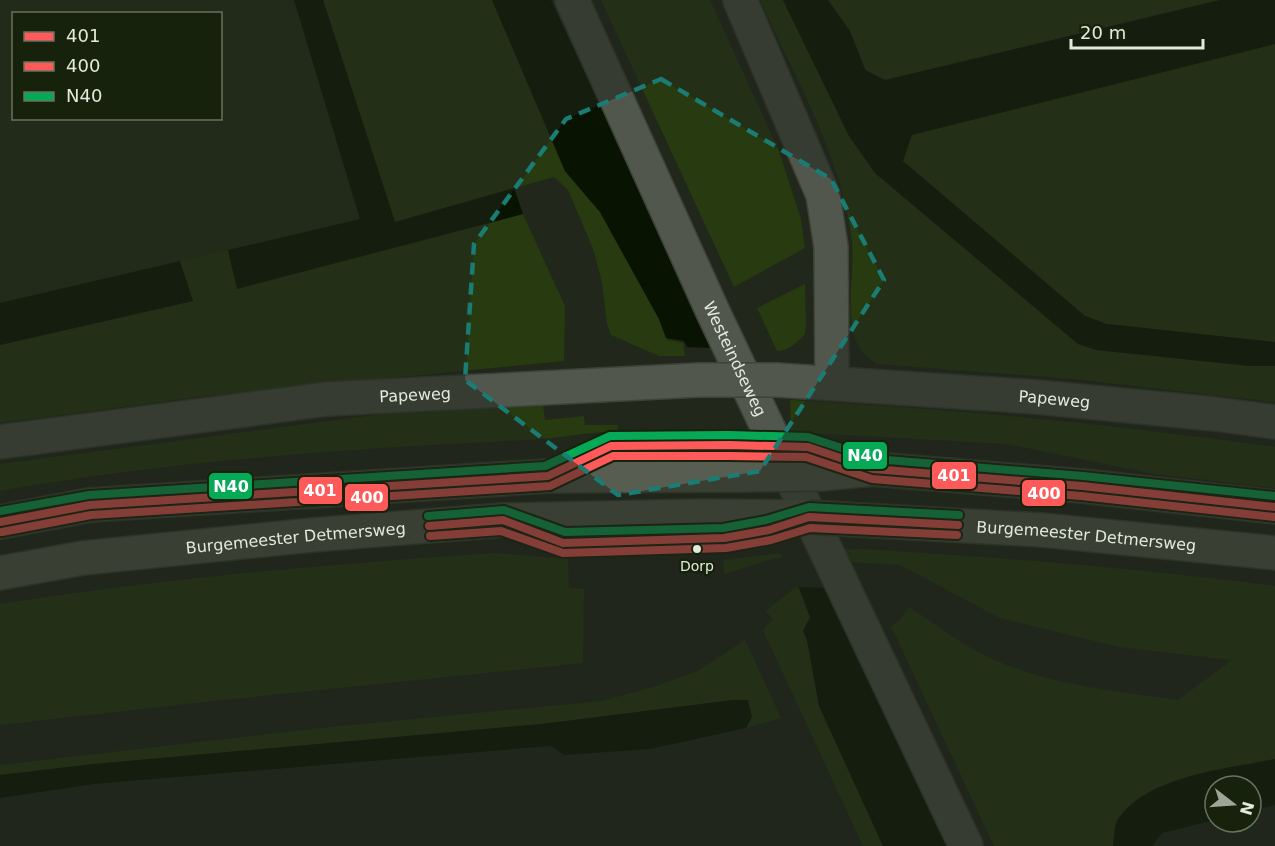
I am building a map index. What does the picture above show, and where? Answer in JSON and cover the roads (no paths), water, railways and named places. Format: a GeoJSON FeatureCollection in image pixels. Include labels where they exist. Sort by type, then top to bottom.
{"type":"FeatureCollection","features":[{"type":"Feature","properties":{"kind":"main road"},"geometry":{"type":"LineString","coordinates":[[0,522],[90,505],[548,476],[821,474],[873,469],[1082,486],[1275,507]]}},
{"type":"Feature","properties":{"kind":"main road","name":"Burgemeester Detmersweg"},"geometry":{"type":"LineString","coordinates":[[0,573],[94,557],[312,535],[503,520],[700,516],[842,519],[1042,530],[1275,553]]}},
{"type":"Feature","properties":{"kind":"street","name":"Westeindseweg"},"geometry":{"type":"LineString","coordinates":[[572,0],[713,312],[966,846]]}},
{"type":"Feature","properties":{"kind":"street"},"geometry":{"type":"LineString","coordinates":[[740,0],[824,195],[831,247],[832,383]]}},
{"type":"Feature","properties":{"kind":"street","name":"Papeweg"},"geometry":{"type":"LineString","coordinates":[[0,442],[327,399],[699,380],[777,380],[1037,397],[1275,422]]}},
{"type":"Feature","properties":{"kind":"place","name":"Dorp"},"geometry":{"type":"Point","coordinates":[697,549]}}]}
